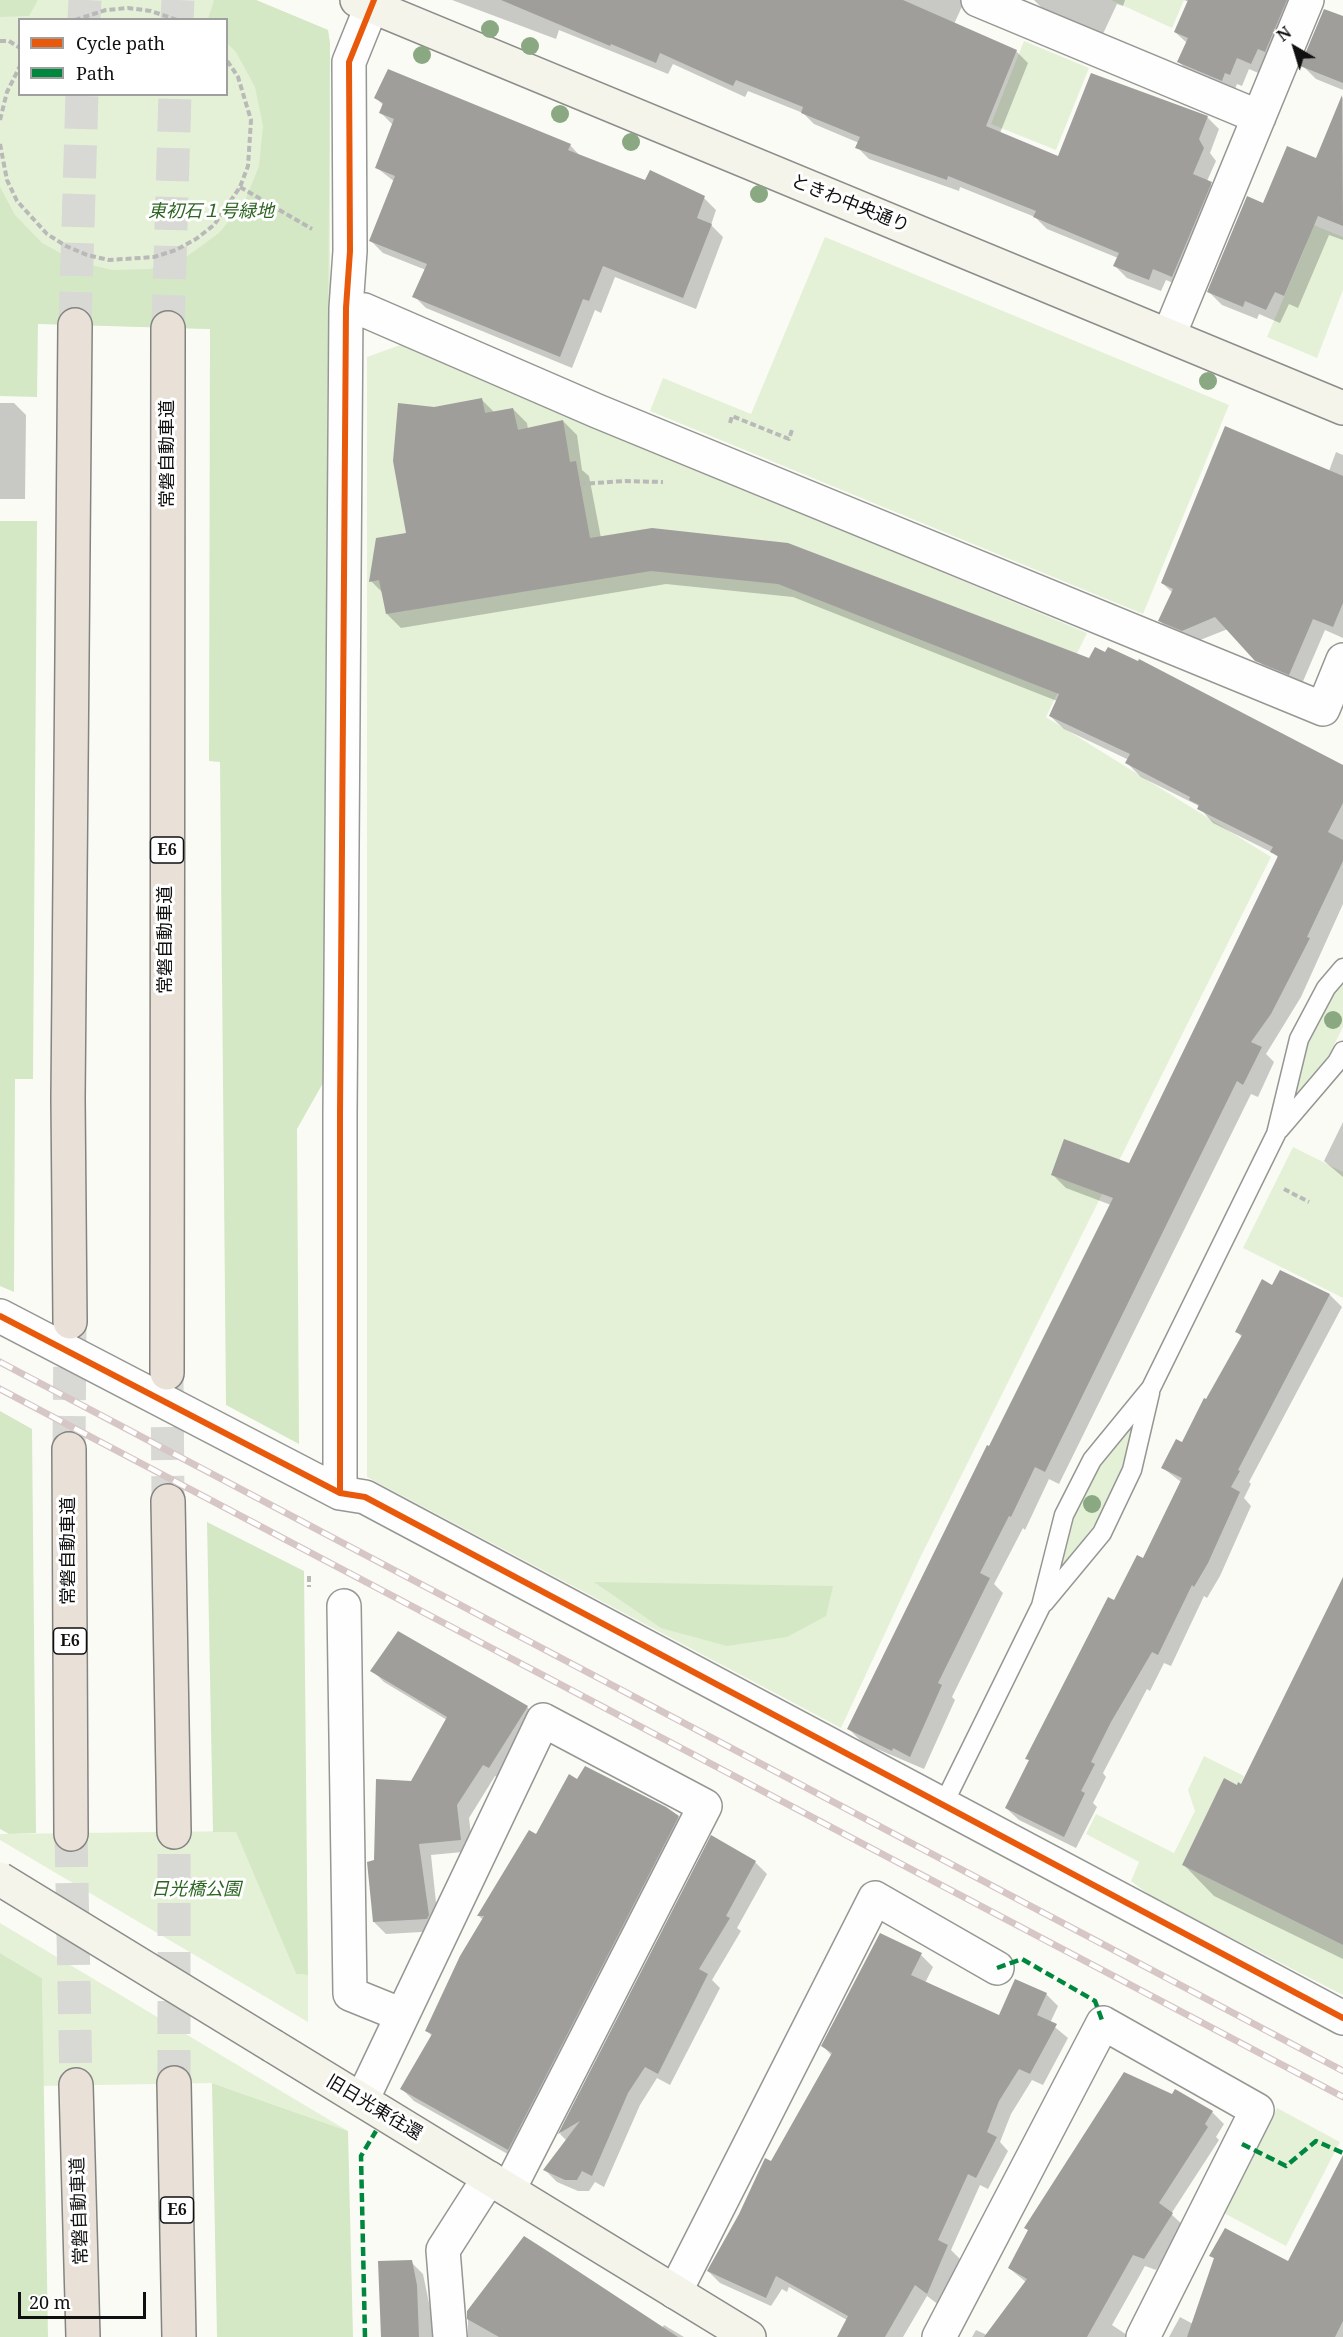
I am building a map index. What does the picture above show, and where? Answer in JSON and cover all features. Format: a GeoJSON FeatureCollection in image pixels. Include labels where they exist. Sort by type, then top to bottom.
{"type":"FeatureCollection","features":[{"type":"Feature","properties":{"kind":"highway"},"geometry":{"type":"LineString","coordinates":[[70,1322],[68,1086],[75,325]]}},
{"type":"Feature","properties":{"kind":"highway","name":"常磐自動車道"},"geometry":{"type":"LineString","coordinates":[[167,1373],[168,328]]}},
{"type":"Feature","properties":{"kind":"highway","name":"常磐自動車道"},"geometry":{"type":"LineString","coordinates":[[69,1449],[71,1834]]}},
{"type":"Feature","properties":{"kind":"highway"},"geometry":{"type":"LineString","coordinates":[[168,1501],[174,1832]]}},
{"type":"Feature","properties":{"kind":"highway","name":"E6"},"geometry":{"type":"LineString","coordinates":[[174,2084],[179,2337]]}},
{"type":"Feature","properties":{"kind":"highway","name":"常磐自動車道"},"geometry":{"type":"LineString","coordinates":[[76,2085],[83,2337]]}},
{"type":"Feature","properties":{"kind":"street"},"geometry":{"type":"LineString","coordinates":[[978,0],[1259,117]]}},
{"type":"Feature","properties":{"kind":"street"},"geometry":{"type":"LineString","coordinates":[[1168,334],[1306,0]]}},
{"type":"Feature","properties":{"kind":"street"},"geometry":{"type":"LineString","coordinates":[[340,1493],[340,1113],[346,308],[350,251],[349,62],[367,2]]}},
{"type":"Feature","properties":{"kind":"street","name":"ときわ中央通り"},"geometry":{"type":"LineString","coordinates":[[367,2],[1343,408]]}},
{"type":"Feature","properties":{"kind":"street"},"geometry":{"type":"LineString","coordinates":[[346,308],[364,310],[608,416],[1333,713],[1343,660]]}},
{"type":"Feature","properties":{"kind":"street"},"geometry":{"type":"LineString","coordinates":[[0,1316],[340,1493],[365,1497],[1343,2018]]}},
{"type":"Feature","properties":{"kind":"street"},"geometry":{"type":"LineString","coordinates":[[344,1606],[350,1994],[402,2015]]}},
{"type":"Feature","properties":{"kind":"street"},"geometry":{"type":"LineString","coordinates":[[362,2100],[543,1720],[705,1806],[499,2184],[442,2250],[450,2337]]}},
{"type":"Feature","properties":{"kind":"street","name":"旧日光東往還"},"geometry":{"type":"LineString","coordinates":[[0,1879],[748,2337]]}},
{"type":"Feature","properties":{"kind":"street"},"geometry":{"type":"LineString","coordinates":[[675,2292],[875,1899],[997,1968]]}},
{"type":"Feature","properties":{"kind":"street"},"geometry":{"type":"LineString","coordinates":[[939,2337],[1103,2024],[1257,2110],[1143,2337]]}},
{"type":"Feature","properties":{"kind":"lane"},"geometry":{"type":"LineString","coordinates":[[943,1805],[1041,1606],[1064,1515],[1092,1460],[1151,1388],[1276,1134],[1299,1039],[1326,988],[1343,968]]}},
{"type":"Feature","properties":{"kind":"lane"},"geometry":{"type":"LineString","coordinates":[[1276,1134],[1337,1062],[1343,1051]]}},
{"type":"Feature","properties":{"kind":"lane"},"geometry":{"type":"LineString","coordinates":[[1041,1606],[1102,1533],[1132,1470],[1151,1388]]}},
{"type":"Feature","properties":{"kind":"path"},"geometry":{"type":"LineString","coordinates":[[81,18],[106,10],[128,8],[151,11],[171,18]]}},
{"type":"Feature","properties":{"kind":"path"},"geometry":{"type":"LineString","coordinates":[[0,41],[9,41],[18,47]]}},
{"type":"Feature","properties":{"kind":"path"},"geometry":{"type":"LineString","coordinates":[[0,144],[7,180],[17,201],[30,219],[47,234],[66,246],[87,255],[109,260],[154,257],[176,250],[196,239],[214,225],[240,187],[248,166],[251,120],[238,77],[228,61]]}},
{"type":"Feature","properties":{"kind":"path"},"geometry":{"type":"LineString","coordinates":[[0,120],[7,92],[18,70]]}},
{"type":"Feature","properties":{"kind":"path"},"geometry":{"type":"LineString","coordinates":[[240,187],[350,251]]}},
{"type":"Feature","properties":{"kind":"green space","name":"東初石１号緑地"},"geometry":{"type":"Polygon","coordinates":[[[0,0],[256,0],[328,30],[330,44],[330,333],[0,322],[0,0]]]}},
{"type":"Feature","properties":{"kind":"green space"},"geometry":{"type":"Polygon","coordinates":[[[0,0],[38,0],[29,16],[0,17],[0,0]]]}},
{"type":"Feature","properties":{"kind":"green space"},"geometry":{"type":"Polygon","coordinates":[[[214,0],[256,0],[328,30],[330,44],[323,1083],[297,1129],[299,1444],[226,1405],[220,762],[209,761],[210,329],[38,324],[37,397],[0,396],[0,187],[15,215],[42,243],[75,261],[112,270],[150,269],[186,257],[219,233],[244,203],[259,166],[263,126],[255,87],[236,52],[228,44],[228,18],[208,18],[214,0]]]}},
{"type":"Feature","properties":{"kind":"green space"},"geometry":{"type":"Polygon","coordinates":[[[1111,0],[1184,0],[1172,28],[1111,0]]]}},
{"type":"Feature","properties":{"kind":"green space"},"geometry":{"type":"Polygon","coordinates":[[[1024,41],[1089,68],[1056,150],[991,124],[1024,41]]]}},
{"type":"Feature","properties":{"kind":"green space"},"geometry":{"type":"Polygon","coordinates":[[[1287,214],[1343,237],[1343,290],[1317,358],[1267,337],[1306,245],[1287,214]]]}},
{"type":"Feature","properties":{"kind":"green space"},"geometry":{"type":"Polygon","coordinates":[[[825,237],[1229,405],[1143,614],[650,411],[663,378],[751,414],[825,237]]]}},
{"type":"Feature","properties":{"kind":"green space"},"geometry":{"type":"Polygon","coordinates":[[[400,345],[1087,633],[1046,717],[1271,857],[920,1558],[841,1728],[367,1477],[367,357],[400,345]]]}},
{"type":"Feature","properties":{"kind":"green space"},"geometry":{"type":"Polygon","coordinates":[[[0,521],[37,521],[33,1079],[15,1079],[14,1292],[0,1286],[0,521]]]}},
{"type":"Feature","properties":{"kind":"green space"},"geometry":{"type":"Polygon","coordinates":[[[1343,981],[1343,1027],[1327,1059],[1294,1099],[1308,1043],[1331,997],[1343,981]]]}},
{"type":"Feature","properties":{"kind":"green space"},"geometry":{"type":"Polygon","coordinates":[[[1293,1147],[1343,1172],[1343,1298],[1243,1248],[1293,1147]]]}},
{"type":"Feature","properties":{"kind":"green space"},"geometry":{"type":"Polygon","coordinates":[[[0,1411],[32,1429],[36,1833],[9,1834],[0,1829],[0,1411]]]}},
{"type":"Feature","properties":{"kind":"green space"},"geometry":{"type":"Polygon","coordinates":[[[1134,1422],[1120,1474],[1098,1520],[1061,1568],[1075,1513],[1098,1468],[1134,1422]]]}},
{"type":"Feature","properties":{"kind":"green space"},"geometry":{"type":"Polygon","coordinates":[[[207,1522],[304,1571],[308,1975],[296,1974],[236,1832],[213,1832],[207,1522]]]}},
{"type":"Feature","properties":{"kind":"green space"},"geometry":{"type":"Polygon","coordinates":[[[594,1582],[833,1586],[826,1616],[787,1637],[727,1646],[661,1628],[594,1582]]]}},
{"type":"Feature","properties":{"kind":"green space"},"geometry":{"type":"Polygon","coordinates":[[[1204,1756],[1244,1776],[1241,1784],[1237,1785],[1224,1778],[1182,1865],[1343,1945],[1343,1995],[1152,1897],[1131,1881],[1139,1862],[1086,1834],[1096,1814],[1174,1853],[1195,1811],[1188,1790],[1204,1756]]]}},
{"type":"Feature","properties":{"kind":"green space","name":"日光橋公園"},"geometry":{"type":"Polygon","coordinates":[[[236,1831],[296,1974],[308,1975],[308,2022],[0,1840],[0,1834],[236,1831]]]}},
{"type":"Feature","properties":{"kind":"green space"},"geometry":{"type":"Polygon","coordinates":[[[0,1923],[348,2131],[212,2083],[43,2086],[42,1978],[0,1953],[0,1923]]]}},
{"type":"Feature","properties":{"kind":"green space"},"geometry":{"type":"Polygon","coordinates":[[[0,1953],[42,1978],[48,2337],[0,2337],[0,1953]]]}},
{"type":"Feature","properties":{"kind":"green space"},"geometry":{"type":"Polygon","coordinates":[[[212,2083],[348,2131],[353,2337],[217,2337],[212,2083]]]}},
{"type":"Feature","properties":{"kind":"green space"},"geometry":{"type":"Polygon","coordinates":[[[1277,2108],[1340,2142],[1286,2246],[1222,2212],[1277,2108]]]}},
{"type":"Feature","properties":{"kind":"building"},"geometry":{"type":"Polygon","coordinates":[[[501,0],[903,0],[1017,50],[986,126],[1058,156],[1091,73],[1208,116],[1199,139],[1204,148],[1193,174],[1212,182],[1172,277],[1153,269],[1149,280],[1113,266],[1119,253],[1033,217],[1036,211],[948,176],[947,180],[855,148],[860,137],[801,113],[803,107],[736,80],[733,86],[660,53],[656,63],[501,0]]]}},
{"type":"Feature","properties":{"kind":"building"},"geometry":{"type":"Polygon","coordinates":[[[1188,0],[1287,0],[1265,52],[1258,49],[1251,64],[1237,58],[1230,75],[1225,73],[1222,81],[1177,62],[1188,38],[1174,32],[1188,0]]]}},
{"type":"Feature","properties":{"kind":"building"},"geometry":{"type":"Polygon","coordinates":[[[1324,9],[1343,16],[1343,83],[1300,66],[1324,9]]]}},
{"type":"Feature","properties":{"kind":"building"},"geometry":{"type":"Polygon","coordinates":[[[388,69],[571,144],[568,150],[645,180],[650,170],[705,196],[697,218],[712,224],[683,298],[603,266],[589,301],[583,299],[560,357],[412,297],[427,264],[369,241],[395,176],[375,168],[394,119],[379,113],[383,103],[374,98],[388,69]]]}},
{"type":"Feature","properties":{"kind":"building"},"geometry":{"type":"Polygon","coordinates":[[[1342,95],[1343,226],[1318,216],[1284,296],[1275,292],[1266,310],[1245,301],[1243,307],[1207,292],[1247,196],[1263,203],[1287,146],[1316,158],[1342,95]]]}},
{"type":"Feature","properties":{"kind":"building"},"geometry":{"type":"Polygon","coordinates":[[[482,398],[485,413],[513,408],[518,430],[563,420],[570,462],[576,461],[590,538],[652,528],[788,543],[1089,658],[1095,647],[1105,652],[1108,647],[1138,661],[1139,659],[1343,765],[1343,803],[1328,832],[1343,840],[1343,861],[1307,937],[1310,938],[1271,1014],[1251,1042],[1262,1047],[1243,1085],[1237,1081],[1045,1472],[1035,1467],[980,1573],[990,1578],[938,1683],[942,1685],[910,1757],[893,1748],[892,1751],[847,1729],[987,1445],[989,1446],[1113,1198],[1051,1175],[1064,1139],[1129,1163],[1278,856],[1270,852],[1273,847],[1197,809],[1199,805],[1189,800],[1190,797],[1125,763],[1130,754],[1049,716],[1059,694],[778,584],[651,571],[386,614],[379,580],[369,582],[376,538],[406,533],[393,461],[398,403],[434,407],[482,398]]]}},
{"type":"Feature","properties":{"kind":"building"},"geometry":{"type":"Polygon","coordinates":[[[1225,426],[1343,476],[1343,603],[1333,627],[1313,619],[1289,675],[1255,661],[1215,617],[1182,631],[1158,621],[1173,589],[1161,583],[1225,426]]]}},
{"type":"Feature","properties":{"kind":"building"},"geometry":{"type":"Polygon","coordinates":[[[1280,1270],[1330,1294],[1238,1470],[1240,1471],[1231,1487],[1240,1492],[1208,1563],[1194,1587],[1192,1585],[1158,1655],[1152,1652],[1111,1722],[1091,1762],[1095,1764],[1081,1791],[1085,1793],[1064,1837],[1005,1808],[1029,1760],[1025,1759],[1108,1597],[1114,1600],[1137,1555],[1143,1558],[1182,1478],[1161,1468],[1176,1439],[1182,1442],[1204,1398],[1206,1399],[1242,1335],[1235,1332],[1262,1279],[1272,1285],[1280,1270]]]}},
{"type":"Feature","properties":{"kind":"building"},"geometry":{"type":"Polygon","coordinates":[[[1343,1577],[1343,1945],[1182,1865],[1224,1778],[1237,1785],[1238,1782],[1241,1784],[1343,1577]]]}},
{"type":"Feature","properties":{"kind":"building"},"geometry":{"type":"Polygon","coordinates":[[[398,1631],[528,1706],[489,1768],[483,1765],[457,1805],[461,1840],[419,1844],[429,1915],[427,1919],[373,1922],[367,1862],[374,1860],[376,1779],[411,1781],[447,1717],[370,1671],[398,1631]]]}},
{"type":"Feature","properties":{"kind":"building"},"geometry":{"type":"Polygon","coordinates":[[[585,1766],[666,1807],[679,1816],[508,2150],[400,2089],[432,2034],[425,2031],[460,1956],[484,1916],[477,1916],[529,1830],[536,1834],[569,1774],[577,1779],[585,1766]]]}},
{"type":"Feature","properties":{"kind":"building"},"geometry":{"type":"Polygon","coordinates":[[[711,1835],[756,1861],[726,1916],[730,1918],[699,1969],[708,1974],[658,2074],[645,2067],[628,2093],[592,2176],[582,2171],[577,2180],[565,2180],[543,2170],[580,2121],[558,2134],[711,1835]]]}},
{"type":"Feature","properties":{"kind":"building"},"geometry":{"type":"Polygon","coordinates":[[[880,1933],[922,1953],[911,1975],[999,2015],[1015,1979],[1047,1993],[1037,2015],[1057,2024],[1030,2074],[1019,2069],[999,2101],[987,2132],[997,2137],[976,2178],[968,2174],[938,2240],[948,2245],[927,2294],[915,2285],[885,2337],[837,2337],[848,2316],[776,2276],[766,2298],[707,2271],[739,2214],[765,2158],[771,2161],[832,2053],[821,2046],[880,1933]]]}},
{"type":"Feature","properties":{"kind":"building"},"geometry":{"type":"Polygon","coordinates":[[[1124,2072],[1172,2094],[1175,2089],[1213,2111],[1205,2124],[1208,2127],[1159,2203],[1173,2213],[1144,2259],[1133,2255],[1087,2337],[984,2337],[1027,2279],[1008,2268],[1028,2230],[1024,2228],[1124,2072]]]}},
{"type":"Feature","properties":{"kind":"building"},"geometry":{"type":"Polygon","coordinates":[[[1343,2155],[1343,2321],[1335,2337],[1187,2337],[1214,2258],[1209,2256],[1225,2228],[1288,2261],[1343,2155]]]}},
{"type":"Feature","properties":{"kind":"building"},"geometry":{"type":"Polygon","coordinates":[[[524,2236],[678,2337],[499,2337],[467,2319],[467,2311],[524,2236]]]}},
{"type":"Feature","properties":{"kind":"building"},"geometry":{"type":"Polygon","coordinates":[[[412,2260],[417,2285],[419,2337],[381,2337],[378,2261],[412,2260]]]}},
{"type":"Feature","properties":{"kind":"tunnel"},"geometry":{"type":"LineString","coordinates":[[84,18],[85,0]]}},
{"type":"Feature","properties":{"kind":"tunnel"},"geometry":{"type":"LineString","coordinates":[[177,18],[178,0]]}},
{"type":"Feature","properties":{"kind":"tunnel"},"geometry":{"type":"LineString","coordinates":[[75,325],[82,96]]}},
{"type":"Feature","properties":{"kind":"tunnel"},"geometry":{"type":"LineString","coordinates":[[168,328],[175,96]]}},
{"type":"Feature","properties":{"kind":"tunnel"},"geometry":{"type":"LineString","coordinates":[[69,1449],[70,1327]]}},
{"type":"Feature","properties":{"kind":"tunnel"},"geometry":{"type":"LineString","coordinates":[[167,1378],[168,1501]]}},
{"type":"Feature","properties":{"kind":"tunnel"},"geometry":{"type":"LineString","coordinates":[[174,1832],[174,2083]]}},
{"type":"Feature","properties":{"kind":"tunnel"},"geometry":{"type":"LineString","coordinates":[[71,1834],[76,2085]]}},
{"type":"Feature","properties":{"kind":"railway"},"geometry":{"type":"LineString","coordinates":[[0,1362],[1343,2071]]}},
{"type":"Feature","properties":{"kind":"railway"},"geometry":{"type":"LineString","coordinates":[[0,1389],[1343,2097]]}},
{"type":"Feature","properties":{"kind":"marked path"},"geometry":{"type":"LineString","coordinates":[[997,1968],[1022,1959],[1095,2001],[1103,2023]]}},
{"type":"Feature","properties":{"kind":"marked path"},"geometry":{"type":"LineString","coordinates":[[365,2337],[361,2156],[376,2131]]}},
{"type":"Feature","properties":{"kind":"marked path"},"geometry":{"type":"LineString","coordinates":[[1242,2144],[1286,2166],[1316,2141],[1343,2153]]}},
{"type":"Feature","properties":{"kind":"cycle path"},"geometry":{"type":"LineString","coordinates":[[340,1493],[340,1113],[346,308],[350,251],[349,62],[374,0]]}},
{"type":"Feature","properties":{"kind":"cycle path"},"geometry":{"type":"LineString","coordinates":[[0,1316],[340,1493],[365,1497],[1343,2018]]}}]}
